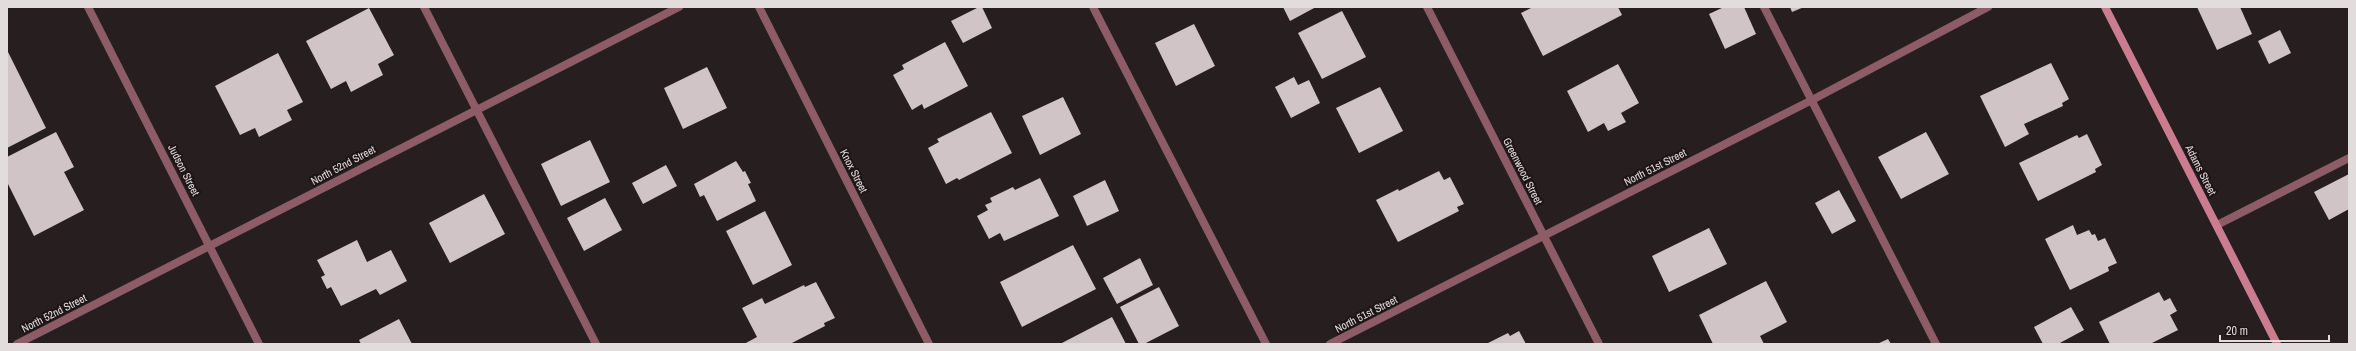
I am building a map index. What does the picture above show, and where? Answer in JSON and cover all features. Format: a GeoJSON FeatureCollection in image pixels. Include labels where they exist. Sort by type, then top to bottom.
{"type":"FeatureCollection","features":[{"type":"Feature","properties":{"kind":"main road","name":"Adams Street"},"geometry":{"type":"LineString","coordinates":[[2105,7],[2277,344]]}},
{"type":"Feature","properties":{"kind":"street","name":"Judson Street"},"geometry":{"type":"LineString","coordinates":[[88,7],[259,344]]}},
{"type":"Feature","properties":{"kind":"street"},"geometry":{"type":"LineString","coordinates":[[424,7],[596,344]]}},
{"type":"Feature","properties":{"kind":"street","name":"North 52nd Street"},"geometry":{"type":"LineString","coordinates":[[17,344],[210,247],[476,108],[678,7]]}},
{"type":"Feature","properties":{"kind":"street","name":"Knox Street"},"geometry":{"type":"LineString","coordinates":[[759,7],[929,344]]}},
{"type":"Feature","properties":{"kind":"street"},"geometry":{"type":"LineString","coordinates":[[1093,7],[1266,344]]}},
{"type":"Feature","properties":{"kind":"street","name":"Greenwood Street"},"geometry":{"type":"LineString","coordinates":[[1427,7],[1599,344]]}},
{"type":"Feature","properties":{"kind":"street"},"geometry":{"type":"LineString","coordinates":[[1764,7],[1936,344]]}},
{"type":"Feature","properties":{"kind":"street","name":"North 51st Street"},"geometry":{"type":"LineString","coordinates":[[1330,344],[1812,100],[1988,7]]}},
{"type":"Feature","properties":{"kind":"street"},"geometry":{"type":"LineString","coordinates":[[2217,225],[2349,158]]}},
{"type":"Feature","properties":{"kind":"building"},"geometry":{"type":"Polygon","coordinates":[[[979,7],[982,7],[992,28],[963,43],[951,21],[979,7]]]}},
{"type":"Feature","properties":{"kind":"building"},"geometry":{"type":"Polygon","coordinates":[[[1283,7],[1316,7],[1290,21],[1283,7]]]}},
{"type":"Feature","properties":{"kind":"building"},"geometry":{"type":"Polygon","coordinates":[[[1533,7],[1618,7],[1622,15],[1543,56],[1521,13],[1533,7]]]}},
{"type":"Feature","properties":{"kind":"building"},"geometry":{"type":"Polygon","coordinates":[[[1724,7],[1744,7],[1756,34],[1725,49],[1709,14],[1724,7]]]}},
{"type":"Feature","properties":{"kind":"building"},"geometry":{"type":"Polygon","coordinates":[[[1790,7],[1804,7],[1792,12],[1790,7]]]}},
{"type":"Feature","properties":{"kind":"building"},"geometry":{"type":"Polygon","coordinates":[[[2197,7],[2240,7],[2252,34],[2217,50],[2197,7]]]}},
{"type":"Feature","properties":{"kind":"building"},"geometry":{"type":"Polygon","coordinates":[[[369,8],[394,55],[378,64],[383,75],[351,92],[346,81],[331,89],[306,41],[369,8]]]}},
{"type":"Feature","properties":{"kind":"building"},"geometry":{"type":"Polygon","coordinates":[[[1342,11],[1366,57],[1322,79],[1298,33],[1342,11]]]}},
{"type":"Feature","properties":{"kind":"building"},"geometry":{"type":"Polygon","coordinates":[[[1194,24],[1215,66],[1176,86],[1155,43],[1194,24]]]}},
{"type":"Feature","properties":{"kind":"building"},"geometry":{"type":"Polygon","coordinates":[[[2280,30],[2291,53],[2269,64],[2258,41],[2280,30]]]}},
{"type":"Feature","properties":{"kind":"building"},"geometry":{"type":"Polygon","coordinates":[[[945,42],[968,86],[924,109],[922,104],[912,110],[893,75],[904,69],[902,65],[945,42]]]}},
{"type":"Feature","properties":{"kind":"building"},"geometry":{"type":"Polygon","coordinates":[[[7,50],[46,128],[7,148],[7,50]]]}},
{"type":"Feature","properties":{"kind":"building"},"geometry":{"type":"Polygon","coordinates":[[[278,53],[303,102],[287,110],[292,120],[259,137],[255,128],[240,135],[215,86],[278,53]]]}},
{"type":"Feature","properties":{"kind":"building"},"geometry":{"type":"Polygon","coordinates":[[[2051,63],[2069,99],[2062,103],[2063,106],[2024,124],[2029,134],[2005,147],[1980,96],[2051,63]]]}},
{"type":"Feature","properties":{"kind":"building"},"geometry":{"type":"Polygon","coordinates":[[[1618,64],[1639,103],[1621,113],[1626,122],[1608,131],[1604,123],[1588,132],[1567,91],[1618,64]]]}},
{"type":"Feature","properties":{"kind":"building"},"geometry":{"type":"Polygon","coordinates":[[[707,67],[727,108],[683,129],[664,88],[707,67]]]}},
{"type":"Feature","properties":{"kind":"building"},"geometry":{"type":"Polygon","coordinates":[[[1294,77],[1298,85],[1309,80],[1320,103],[1291,118],[1275,87],[1294,77]]]}},
{"type":"Feature","properties":{"kind":"building"},"geometry":{"type":"Polygon","coordinates":[[[1380,87],[1403,131],[1359,153],[1336,108],[1380,87]]]}},
{"type":"Feature","properties":{"kind":"building"},"geometry":{"type":"Polygon","coordinates":[[[1063,97],[1081,134],[1040,155],[1022,116],[1063,97]]]}},
{"type":"Feature","properties":{"kind":"building"},"geometry":{"type":"Polygon","coordinates":[[[991,112],[1012,153],[959,180],[957,178],[946,184],[928,148],[939,142],[937,139],[991,112]]]}},
{"type":"Feature","properties":{"kind":"building"},"geometry":{"type":"Polygon","coordinates":[[[56,132],[74,167],[64,172],[84,210],[34,236],[7,182],[7,157],[56,132]]]}},
{"type":"Feature","properties":{"kind":"building"},"geometry":{"type":"Polygon","coordinates":[[[1926,132],[1949,174],[1901,199],[1878,157],[1926,132]]]}},
{"type":"Feature","properties":{"kind":"building"},"geometry":{"type":"Polygon","coordinates":[[[2087,134],[2102,165],[2095,169],[2096,172],[2038,201],[2019,163],[2077,135],[2079,138],[2087,134]]]}},
{"type":"Feature","properties":{"kind":"building"},"geometry":{"type":"Polygon","coordinates":[[[590,140],[610,182],[561,206],[541,164],[590,140]]]}},
{"type":"Feature","properties":{"kind":"building"},"geometry":{"type":"Polygon","coordinates":[[[736,161],[743,172],[745,171],[751,183],[748,184],[756,201],[717,221],[704,195],[700,197],[694,184],[736,161]]]}},
{"type":"Feature","properties":{"kind":"building"},"geometry":{"type":"Polygon","coordinates":[[[666,165],[677,186],[643,204],[632,183],[666,165]]]}},
{"type":"Feature","properties":{"kind":"building"},"geometry":{"type":"Polygon","coordinates":[[[1439,171],[1444,180],[1450,177],[1464,204],[1457,207],[1459,211],[1398,242],[1376,200],[1398,189],[1399,191],[1439,171]]]}},
{"type":"Feature","properties":{"kind":"building"},"geometry":{"type":"Polygon","coordinates":[[[2349,174],[2349,209],[2329,220],[2314,192],[2349,174]]]}},
{"type":"Feature","properties":{"kind":"building"},"geometry":{"type":"Polygon","coordinates":[[[1040,178],[1059,216],[1004,241],[1000,233],[989,239],[977,216],[988,210],[985,205],[992,202],[990,198],[1013,187],[1015,190],[1040,178]]]}},
{"type":"Feature","properties":{"kind":"building"},"geometry":{"type":"Polygon","coordinates":[[[1105,180],[1119,211],[1087,226],[1073,196],[1105,180]]]}},
{"type":"Feature","properties":{"kind":"building"},"geometry":{"type":"Polygon","coordinates":[[[1839,190],[1856,221],[1832,234],[1815,203],[1839,190]]]}},
{"type":"Feature","properties":{"kind":"building"},"geometry":{"type":"Polygon","coordinates":[[[484,194],[505,234],[450,263],[429,223],[484,194]]]}},
{"type":"Feature","properties":{"kind":"building"},"geometry":{"type":"Polygon","coordinates":[[[605,198],[622,230],[584,251],[567,218],[605,198]]]}},
{"type":"Feature","properties":{"kind":"building"},"geometry":{"type":"Polygon","coordinates":[[[765,211],[792,265],[753,285],[726,231],[765,211]]]}},
{"type":"Feature","properties":{"kind":"building"},"geometry":{"type":"Polygon","coordinates":[[[2073,225],[2077,235],[2089,230],[2092,235],[2095,234],[2098,241],[2105,238],[2117,263],[2108,267],[2109,271],[2070,290],[2045,239],[2073,225]]]}},
{"type":"Feature","properties":{"kind":"building"},"geometry":{"type":"Polygon","coordinates":[[[1709,228],[1727,264],[1669,292],[1652,256],[1709,228]]]}},
{"type":"Feature","properties":{"kind":"building"},"geometry":{"type":"Polygon","coordinates":[[[357,240],[367,262],[391,250],[407,281],[380,295],[376,289],[341,306],[331,287],[327,289],[321,277],[325,275],[317,260],[357,240]]]}},
{"type":"Feature","properties":{"kind":"building"},"geometry":{"type":"Polygon","coordinates":[[[1073,245],[1096,289],[1022,327],[1000,282],[1073,245]]]}},
{"type":"Feature","properties":{"kind":"building"},"geometry":{"type":"Polygon","coordinates":[[[1140,258],[1153,285],[1117,304],[1103,278],[1140,258]]]}},
{"type":"Feature","properties":{"kind":"building"},"geometry":{"type":"Polygon","coordinates":[[[1766,281],[1787,322],[1760,336],[1764,344],[1713,344],[1699,315],[1766,281]]]}},
{"type":"Feature","properties":{"kind":"building"},"geometry":{"type":"Polygon","coordinates":[[[816,282],[835,318],[824,323],[825,326],[790,344],[744,344],[757,337],[742,308],[762,298],[765,304],[804,285],[805,287],[816,282]]]}},
{"type":"Feature","properties":{"kind":"building"},"geometry":{"type":"Polygon","coordinates":[[[1159,287],[1179,326],[1144,344],[1139,344],[1120,307],[1159,287]]]}},
{"type":"Feature","properties":{"kind":"building"},"geometry":{"type":"Polygon","coordinates":[[[2159,292],[2164,301],[2170,298],[2177,311],[2170,315],[2178,330],[2150,344],[2110,344],[2099,322],[2159,292]]]}},
{"type":"Feature","properties":{"kind":"building"},"geometry":{"type":"Polygon","coordinates":[[[2071,307],[2084,330],[2058,344],[2043,344],[2034,327],[2071,307]]]}},
{"type":"Feature","properties":{"kind":"building"},"geometry":{"type":"Polygon","coordinates":[[[1112,317],[1126,344],[1060,344],[1112,317]]]}},
{"type":"Feature","properties":{"kind":"building"},"geometry":{"type":"Polygon","coordinates":[[[399,319],[412,344],[361,344],[359,340],[399,319]]]}},
{"type":"Feature","properties":{"kind":"building"},"geometry":{"type":"Polygon","coordinates":[[[1519,331],[1526,344],[1486,344],[1508,333],[1510,336],[1519,331]]]}},
{"type":"Feature","properties":{"kind":"building"},"geometry":{"type":"Polygon","coordinates":[[[1888,339],[1891,344],[1877,344],[1888,339]]]}}]}
